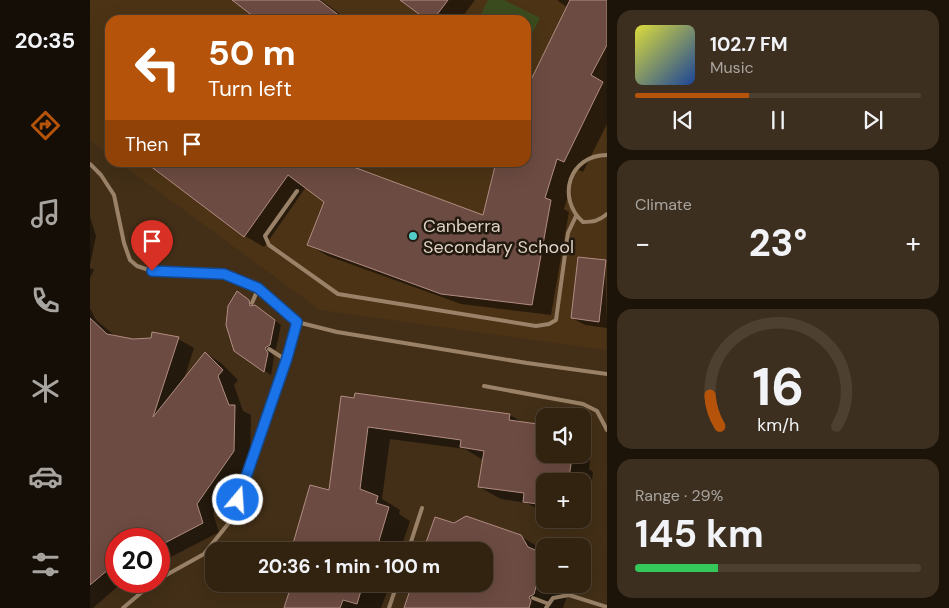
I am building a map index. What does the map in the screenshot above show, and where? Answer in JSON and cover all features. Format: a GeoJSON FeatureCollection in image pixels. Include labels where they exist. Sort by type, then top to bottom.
{"type":"FeatureCollection","features":[{"type":"Feature","properties":{"kind":"lane"},"geometry":{"type":"LineString","coordinates":[[606,156],[598,155],[584,161],[572,175],[568,187],[568,199],[576,216],[583,222],[593,222],[606,214]]}},
{"type":"Feature","properties":{"kind":"lane"},"geometry":{"type":"LineString","coordinates":[[90,164],[101,175],[114,195],[124,243],[130,260],[137,266],[152,271],[224,274],[258,288],[297,322],[366,336],[606,374]]}},
{"type":"Feature","properties":{"kind":"lane"},"geometry":{"type":"LineString","coordinates":[[297,191],[265,236],[269,245],[338,294],[536,326],[548,324],[556,320],[568,233],[576,216]]}},
{"type":"Feature","properties":{"kind":"lane"},"geometry":{"type":"LineString","coordinates":[[252,303],[258,288]]}},
{"type":"Feature","properties":{"kind":"lane"},"geometry":{"type":"LineString","coordinates":[[170,573],[204,554],[232,520],[287,358],[297,322]]}},
{"type":"Feature","properties":{"kind":"lane"},"geometry":{"type":"LineString","coordinates":[[269,349],[286,360],[287,358]]}},
{"type":"Feature","properties":{"kind":"lane"},"geometry":{"type":"LineString","coordinates":[[484,386],[583,404],[597,411],[606,430]]}},
{"type":"Feature","properties":{"kind":"lane"},"geometry":{"type":"LineString","coordinates":[[411,542],[422,508]]}},
{"type":"Feature","properties":{"kind":"lane"},"geometry":{"type":"LineString","coordinates":[[389,608],[394,592]]}},
{"type":"Feature","properties":{"kind":"lane"},"geometry":{"type":"LineString","coordinates":[[123,608],[141,593]]}},
{"type":"Feature","properties":{"kind":"lane"},"geometry":{"type":"LineString","coordinates":[[546,608],[553,598],[569,595],[606,607]]}},
{"type":"Feature","properties":{"kind":"lane"},"geometry":{"type":"LineString","coordinates":[[533,598],[549,604]]}},
{"type":"Feature","properties":{"kind":"shaded area","name":"Canberra Secondary School"},"geometry":{"type":"Polygon","coordinates":[[[90,0],[606,0],[606,350],[320,310],[125,167],[531,167],[531,15],[105,15],[105,151],[90,140],[90,0]]]}},
{"type":"Feature","properties":{"kind":"green space"},"geometry":{"type":"Polygon","coordinates":[[[488,0],[504,0],[540,18],[531,35],[531,15],[480,15],[488,0]]]}},
{"type":"Feature","properties":{"kind":"building"},"geometry":{"type":"Polygon","coordinates":[[[232,0],[319,0],[338,15],[252,15],[232,0]]]}},
{"type":"Feature","properties":{"kind":"building"},"geometry":{"type":"Polygon","coordinates":[[[400,0],[448,0],[437,15],[420,15],[400,0]]]}},
{"type":"Feature","properties":{"kind":"building"},"geometry":{"type":"Polygon","coordinates":[[[570,0],[607,0],[607,45],[591,75],[603,82],[564,162],[557,159],[545,198],[551,200],[532,305],[441,294],[307,245],[324,202],[288,175],[244,237],[152,167],[353,167],[483,215],[495,167],[531,167],[531,80],[570,0]]]}},
{"type":"Feature","properties":{"kind":"building"},"geometry":{"type":"Polygon","coordinates":[[[578,257],[606,260],[599,322],[571,318],[578,257]]]}},
{"type":"Feature","properties":{"kind":"building"},"geometry":{"type":"Polygon","coordinates":[[[237,291],[249,300],[250,306],[255,305],[275,320],[270,345],[265,348],[268,353],[264,372],[234,351],[226,325],[228,306],[237,291]]]}},
{"type":"Feature","properties":{"kind":"building"},"geometry":{"type":"Polygon","coordinates":[[[90,318],[107,334],[133,339],[151,338],[152,332],[179,337],[153,417],[205,352],[223,370],[218,376],[229,405],[235,405],[234,451],[197,504],[203,523],[170,540],[170,528],[105,528],[105,572],[90,585],[90,318]]]}},
{"type":"Feature","properties":{"kind":"building"},"geometry":{"type":"Polygon","coordinates":[[[355,393],[510,414],[509,420],[536,424],[536,463],[571,463],[570,473],[536,473],[536,504],[523,502],[524,493],[478,487],[484,451],[460,447],[461,440],[368,427],[360,489],[378,496],[376,503],[389,507],[379,542],[293,542],[310,485],[329,490],[341,396],[354,398],[355,393]]]}},
{"type":"Feature","properties":{"kind":"building"},"geometry":{"type":"Polygon","coordinates":[[[466,516],[521,535],[528,547],[536,550],[536,587],[534,594],[529,597],[531,601],[529,608],[404,608],[409,592],[493,592],[493,542],[426,542],[435,517],[454,523],[466,516]]]}},
{"type":"Feature","properties":{"kind":"building"},"geometry":{"type":"Polygon","coordinates":[[[289,592],[361,592],[357,604],[343,600],[340,608],[284,608],[289,592]]]}},
{"type":"Feature","properties":{"kind":"place","name":"Canberra Secondary School"},"geometry":{"type":"Point","coordinates":[413,236]}},
{"type":"Feature","properties":{"kind":"route"},"geometry":{"type":"LineString","coordinates":[[152,271],[224,274],[258,288],[297,322],[287,358],[238,500]]}}]}
